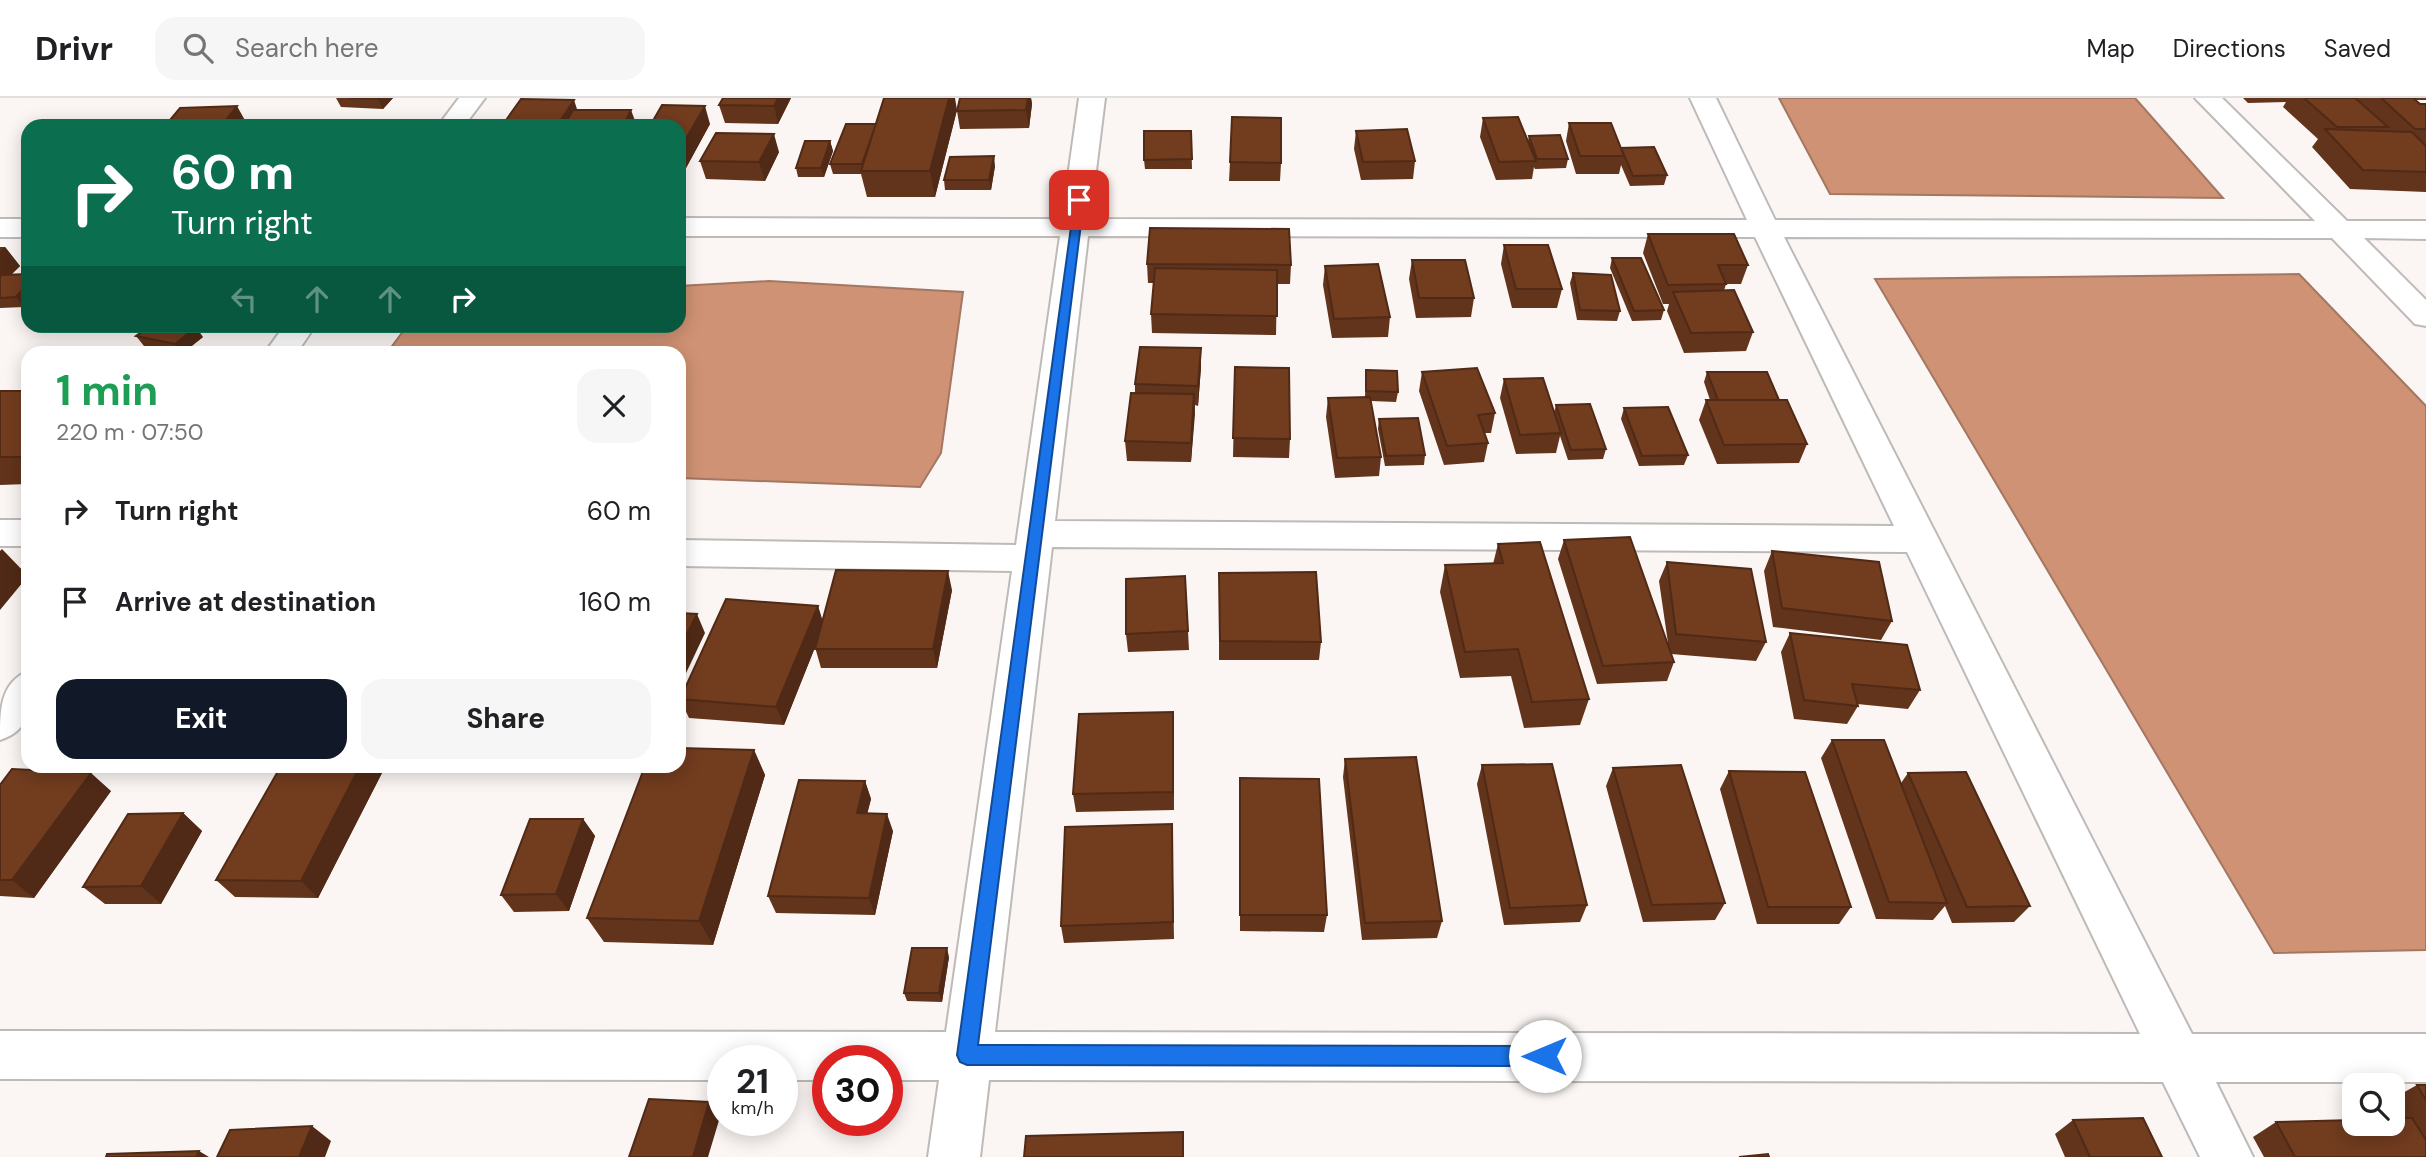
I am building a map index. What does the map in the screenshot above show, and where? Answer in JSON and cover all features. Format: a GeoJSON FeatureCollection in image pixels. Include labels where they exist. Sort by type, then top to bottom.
{"type":"FeatureCollection","features":[{"type":"Feature","properties":{"kind":"street"},"geometry":{"type":"LineString","coordinates":[[456,119],[472,98]]}},
{"type":"Feature","properties":{"kind":"street"},"geometry":{"type":"LineString","coordinates":[[954,1157],[1092,98]]}},
{"type":"Feature","properties":{"kind":"street"},"geometry":{"type":"LineString","coordinates":[[1703,98],[1764,228],[2227,1157]]}},
{"type":"Feature","properties":{"kind":"street"},"geometry":{"type":"LineString","coordinates":[[2208,98],[2426,317]]}},
{"type":"Feature","properties":{"kind":"street"},"geometry":{"type":"LineString","coordinates":[[686,227],[1075,225],[2426,230]]}},
{"type":"Feature","properties":{"kind":"street"},"geometry":{"type":"LineString","coordinates":[[0,228],[21,228]]}},
{"type":"Feature","properties":{"kind":"street"},"geometry":{"type":"LineString","coordinates":[[0,533],[21,533]]}},
{"type":"Feature","properties":{"kind":"street"},"geometry":{"type":"LineString","coordinates":[[686,553],[1034,546],[1920,539]]}},
{"type":"Feature","properties":{"kind":"street"},"geometry":{"type":"LineString","coordinates":[[0,724],[21,696]]}},
{"type":"Feature","properties":{"kind":"street"},"geometry":{"type":"LineString","coordinates":[[0,1055],[2426,1058]]}},
{"type":"Feature","properties":{"kind":"shaded area"},"geometry":{"type":"Polygon","coordinates":[[[1779,98],[2135,98],[2223,198],[1830,194],[1779,98]]]}},
{"type":"Feature","properties":{"kind":"shaded area"},"geometry":{"type":"Polygon","coordinates":[[[2299,274],[2426,406],[2426,950],[2274,953],[1875,279],[2299,274]]]}},
{"type":"Feature","properties":{"kind":"shaded area"},"geometry":{"type":"Polygon","coordinates":[[[769,281],[963,292],[941,453],[920,487],[686,478],[686,346],[392,346],[402,333],[686,333],[686,286],[769,281]]]}},
{"type":"Feature","properties":{"kind":"building"},"geometry":{"type":"Polygon","coordinates":[[[723,98],[778,98],[774,106],[719,105],[723,98]]]}},
{"type":"Feature","properties":{"kind":"building"},"geometry":{"type":"Polygon","coordinates":[[[884,98],[949,98],[930,171],[861,171],[884,98]]]}},
{"type":"Feature","properties":{"kind":"building"},"geometry":{"type":"Polygon","coordinates":[[[960,98],[1028,98],[1026,110],[957,111],[960,98]]]}},
{"type":"Feature","properties":{"kind":"building"},"geometry":{"type":"Polygon","coordinates":[[[2304,98],[2355,98],[2388,127],[2337,127],[2304,98]]]}},
{"type":"Feature","properties":{"kind":"building"},"geometry":{"type":"Polygon","coordinates":[[[2381,98],[2413,98],[2420,104],[2426,104],[2426,129],[2415,129],[2381,98]]]}},
{"type":"Feature","properties":{"kind":"building"},"geometry":{"type":"Polygon","coordinates":[[[521,99],[574,100],[561,119],[507,119],[521,99]]]}},
{"type":"Feature","properties":{"kind":"building"},"geometry":{"type":"Polygon","coordinates":[[[662,105],[705,106],[686,139],[686,119],[654,119],[662,105]]]}},
{"type":"Feature","properties":{"kind":"building"},"geometry":{"type":"Polygon","coordinates":[[[237,106],[227,119],[171,119],[180,108],[237,106]]]}},
{"type":"Feature","properties":{"kind":"building"},"geometry":{"type":"Polygon","coordinates":[[[573,110],[631,110],[626,119],[568,119],[573,110]]]}},
{"type":"Feature","properties":{"kind":"building"},"geometry":{"type":"Polygon","coordinates":[[[1232,117],[1281,118],[1281,163],[1230,162],[1232,117]]]}},
{"type":"Feature","properties":{"kind":"building"},"geometry":{"type":"Polygon","coordinates":[[[1518,117],[1536,161],[1499,162],[1483,118],[1518,117]]]}},
{"type":"Feature","properties":{"kind":"building"},"geometry":{"type":"Polygon","coordinates":[[[1569,123],[1611,123],[1624,156],[1580,156],[1569,123]]]}},
{"type":"Feature","properties":{"kind":"building"},"geometry":{"type":"Polygon","coordinates":[[[846,124],[876,124],[862,164],[830,164],[846,124]]]}},
{"type":"Feature","properties":{"kind":"building"},"geometry":{"type":"Polygon","coordinates":[[[1407,129],[1415,161],[1363,162],[1356,131],[1407,129]]]}},
{"type":"Feature","properties":{"kind":"building"},"geometry":{"type":"Polygon","coordinates":[[[2325,129],[2412,132],[2426,146],[2426,172],[2363,170],[2325,129]]]}},
{"type":"Feature","properties":{"kind":"building"},"geometry":{"type":"Polygon","coordinates":[[[1144,131],[1191,131],[1192,159],[1144,160],[1144,131]]]}},
{"type":"Feature","properties":{"kind":"building"},"geometry":{"type":"Polygon","coordinates":[[[716,133],[774,134],[759,162],[700,161],[716,133]]]}},
{"type":"Feature","properties":{"kind":"building"},"geometry":{"type":"Polygon","coordinates":[[[1560,135],[1568,159],[1537,159],[1529,136],[1560,135]]]}},
{"type":"Feature","properties":{"kind":"building"},"geometry":{"type":"Polygon","coordinates":[[[805,141],[830,141],[821,168],[796,168],[805,141]]]}},
{"type":"Feature","properties":{"kind":"building"},"geometry":{"type":"Polygon","coordinates":[[[1654,147],[1667,175],[1633,176],[1621,148],[1654,147]]]}},
{"type":"Feature","properties":{"kind":"building"},"geometry":{"type":"Polygon","coordinates":[[[994,156],[989,180],[944,180],[950,157],[994,156]]]}},
{"type":"Feature","properties":{"kind":"building"},"geometry":{"type":"Polygon","coordinates":[[[1150,228],[1289,229],[1291,265],[1147,264],[1150,228]]]}},
{"type":"Feature","properties":{"kind":"building"},"geometry":{"type":"Polygon","coordinates":[[[1648,234],[1734,234],[1748,265],[1718,265],[1726,284],[1668,285],[1648,234]]]}},
{"type":"Feature","properties":{"kind":"building"},"geometry":{"type":"Polygon","coordinates":[[[1504,245],[1548,245],[1562,289],[1516,289],[1504,245]]]}},
{"type":"Feature","properties":{"kind":"building"},"geometry":{"type":"Polygon","coordinates":[[[1612,258],[1641,258],[1664,310],[1634,311],[1612,258]]]}},
{"type":"Feature","properties":{"kind":"building"},"geometry":{"type":"Polygon","coordinates":[[[1412,260],[1465,260],[1474,298],[1419,298],[1412,260]]]}},
{"type":"Feature","properties":{"kind":"building"},"geometry":{"type":"Polygon","coordinates":[[[1378,264],[1390,317],[1334,319],[1325,266],[1378,264]]]}},
{"type":"Feature","properties":{"kind":"building"},"geometry":{"type":"Polygon","coordinates":[[[1155,268],[1277,270],[1277,316],[1151,314],[1155,268]]]}},
{"type":"Feature","properties":{"kind":"building"},"geometry":{"type":"Polygon","coordinates":[[[1573,273],[1611,275],[1620,311],[1580,310],[1573,273]]]}},
{"type":"Feature","properties":{"kind":"building"},"geometry":{"type":"Polygon","coordinates":[[[21,274],[21,292],[16,297],[0,298],[2,275],[21,274]]]}},
{"type":"Feature","properties":{"kind":"building"},"geometry":{"type":"Polygon","coordinates":[[[1734,290],[1753,332],[1691,333],[1673,292],[1734,290]]]}},
{"type":"Feature","properties":{"kind":"building"},"geometry":{"type":"Polygon","coordinates":[[[140,333],[189,333],[175,344],[136,336],[140,333]]]}},
{"type":"Feature","properties":{"kind":"building"},"geometry":{"type":"Polygon","coordinates":[[[1140,347],[1201,348],[1198,386],[1135,384],[1140,347]]]}},
{"type":"Feature","properties":{"kind":"building"},"geometry":{"type":"Polygon","coordinates":[[[1235,367],[1289,368],[1290,439],[1233,438],[1235,367]]]}},
{"type":"Feature","properties":{"kind":"building"},"geometry":{"type":"Polygon","coordinates":[[[1477,368],[1495,413],[1478,415],[1488,443],[1447,446],[1422,372],[1477,368]]]}},
{"type":"Feature","properties":{"kind":"building"},"geometry":{"type":"Polygon","coordinates":[[[1366,370],[1397,371],[1398,392],[1366,391],[1366,370]]]}},
{"type":"Feature","properties":{"kind":"building"},"geometry":{"type":"Polygon","coordinates":[[[1707,372],[1767,372],[1779,400],[1718,400],[1707,372]]]}},
{"type":"Feature","properties":{"kind":"building"},"geometry":{"type":"Polygon","coordinates":[[[1543,378],[1561,433],[1520,435],[1504,379],[1543,378]]]}},
{"type":"Feature","properties":{"kind":"building"},"geometry":{"type":"Polygon","coordinates":[[[0,391],[21,391],[21,457],[0,457],[0,391]]]}},
{"type":"Feature","properties":{"kind":"building"},"geometry":{"type":"Polygon","coordinates":[[[1131,393],[1194,394],[1191,443],[1125,441],[1131,393]]]}},
{"type":"Feature","properties":{"kind":"building"},"geometry":{"type":"Polygon","coordinates":[[[1370,397],[1381,457],[1337,458],[1328,398],[1370,397]]]}},
{"type":"Feature","properties":{"kind":"building"},"geometry":{"type":"Polygon","coordinates":[[[1706,400],[1787,400],[1807,444],[1724,445],[1706,400]]]}},
{"type":"Feature","properties":{"kind":"building"},"geometry":{"type":"Polygon","coordinates":[[[1590,404],[1606,449],[1571,450],[1556,405],[1590,404]]]}},
{"type":"Feature","properties":{"kind":"building"},"geometry":{"type":"Polygon","coordinates":[[[1668,407],[1688,455],[1642,456],[1624,408],[1668,407]]]}},
{"type":"Feature","properties":{"kind":"building"},"geometry":{"type":"Polygon","coordinates":[[[1418,418],[1425,455],[1386,456],[1379,419],[1418,418]]]}},
{"type":"Feature","properties":{"kind":"building"},"geometry":{"type":"Polygon","coordinates":[[[1630,537],[1674,662],[1603,666],[1564,540],[1630,537]]]}},
{"type":"Feature","properties":{"kind":"building"},"geometry":{"type":"Polygon","coordinates":[[[1540,542],[1589,699],[1532,702],[1518,649],[1465,652],[1445,565],[1503,563],[1498,544],[1540,542]]]}},
{"type":"Feature","properties":{"kind":"building"},"geometry":{"type":"Polygon","coordinates":[[[1772,551],[1879,562],[1892,621],[1782,608],[1772,551]]]}},
{"type":"Feature","properties":{"kind":"building"},"geometry":{"type":"Polygon","coordinates":[[[1667,562],[1751,569],[1766,642],[1676,634],[1667,562]]]}},
{"type":"Feature","properties":{"kind":"building"},"geometry":{"type":"Polygon","coordinates":[[[836,570],[948,571],[933,649],[815,649],[836,570]]]}},
{"type":"Feature","properties":{"kind":"building"},"geometry":{"type":"Polygon","coordinates":[[[1316,572],[1321,642],[1220,641],[1219,573],[1316,572]]]}},
{"type":"Feature","properties":{"kind":"building"},"geometry":{"type":"Polygon","coordinates":[[[1185,576],[1188,631],[1126,634],[1126,579],[1185,576]]]}},
{"type":"Feature","properties":{"kind":"building"},"geometry":{"type":"Polygon","coordinates":[[[726,599],[818,606],[776,707],[686,700],[686,686],[726,599]]]}},
{"type":"Feature","properties":{"kind":"building"},"geometry":{"type":"Polygon","coordinates":[[[686,613],[697,614],[686,636],[686,613]]]}},
{"type":"Feature","properties":{"kind":"building"},"geometry":{"type":"Polygon","coordinates":[[[1790,633],[1907,645],[1920,690],[1852,684],[1858,706],[1804,700],[1790,633]]]}},
{"type":"Feature","properties":{"kind":"building"},"geometry":{"type":"Polygon","coordinates":[[[1173,712],[1173,792],[1073,794],[1079,714],[1173,712]]]}},
{"type":"Feature","properties":{"kind":"building"},"geometry":{"type":"Polygon","coordinates":[[[1832,740],[1884,740],[1947,903],[1889,902],[1832,740]]]}},
{"type":"Feature","properties":{"kind":"building"},"geometry":{"type":"Polygon","coordinates":[[[686,748],[754,750],[699,921],[587,918],[642,773],[686,773],[686,748]]]}},
{"type":"Feature","properties":{"kind":"building"},"geometry":{"type":"Polygon","coordinates":[[[1416,757],[1442,921],[1365,923],[1345,759],[1416,757]]]}},
{"type":"Feature","properties":{"kind":"building"},"geometry":{"type":"Polygon","coordinates":[[[1552,764],[1587,905],[1510,908],[1482,765],[1552,764]]]}},
{"type":"Feature","properties":{"kind":"building"},"geometry":{"type":"Polygon","coordinates":[[[1681,765],[1725,903],[1652,905],[1613,768],[1681,765]]]}},
{"type":"Feature","properties":{"kind":"building"},"geometry":{"type":"Polygon","coordinates":[[[12,769],[21,769],[21,773],[91,773],[12,880],[0,880],[0,785],[12,769]]]}},
{"type":"Feature","properties":{"kind":"building"},"geometry":{"type":"Polygon","coordinates":[[[1729,771],[1805,772],[1851,907],[1768,907],[1729,771]]]}},
{"type":"Feature","properties":{"kind":"building"},"geometry":{"type":"Polygon","coordinates":[[[1966,772],[2030,906],[1967,907],[1908,773],[1966,772]]]}},
{"type":"Feature","properties":{"kind":"building"},"geometry":{"type":"Polygon","coordinates":[[[277,773],[356,773],[301,881],[216,880],[277,773]]]}},
{"type":"Feature","properties":{"kind":"building"},"geometry":{"type":"Polygon","coordinates":[[[1240,778],[1319,779],[1327,915],[1240,915],[1240,778]]]}},
{"type":"Feature","properties":{"kind":"building"},"geometry":{"type":"Polygon","coordinates":[[[799,780],[865,781],[857,813],[887,814],[869,898],[768,896],[799,780]]]}},
{"type":"Feature","properties":{"kind":"building"},"geometry":{"type":"Polygon","coordinates":[[[183,813],[141,886],[83,887],[128,814],[183,813]]]}},
{"type":"Feature","properties":{"kind":"building"},"geometry":{"type":"Polygon","coordinates":[[[530,819],[583,819],[556,894],[501,895],[530,819]]]}},
{"type":"Feature","properties":{"kind":"building"},"geometry":{"type":"Polygon","coordinates":[[[1172,824],[1173,922],[1061,926],[1065,827],[1172,824]]]}},
{"type":"Feature","properties":{"kind":"building"},"geometry":{"type":"Polygon","coordinates":[[[912,948],[947,948],[939,993],[904,993],[912,948]]]}},
{"type":"Feature","properties":{"kind":"building"},"geometry":{"type":"Polygon","coordinates":[[[2417,1085],[2426,1085],[2426,1100],[2417,1085]]]}},
{"type":"Feature","properties":{"kind":"building"},"geometry":{"type":"Polygon","coordinates":[[[649,1099],[707,1102],[693,1157],[629,1157],[649,1099]]]}},
{"type":"Feature","properties":{"kind":"building"},"geometry":{"type":"Polygon","coordinates":[[[2143,1118],[2162,1157],[2090,1157],[2073,1120],[2143,1118]]]}},
{"type":"Feature","properties":{"kind":"building"},"geometry":{"type":"Polygon","coordinates":[[[2405,1118],[2412,1118],[2426,1140],[2426,1157],[2295,1157],[2276,1122],[2342,1120],[2342,1136],[2405,1136],[2405,1118]]]}},
{"type":"Feature","properties":{"kind":"building"},"geometry":{"type":"Polygon","coordinates":[[[312,1126],[299,1157],[217,1157],[230,1130],[312,1126]]]}},
{"type":"Feature","properties":{"kind":"building"},"geometry":{"type":"Polygon","coordinates":[[[1183,1132],[1183,1157],[1024,1157],[1026,1136],[1183,1132]]]}},
{"type":"Feature","properties":{"kind":"building"},"geometry":{"type":"Polygon","coordinates":[[[199,1151],[196,1157],[106,1157],[107,1154],[199,1151]]]}},
{"type":"Feature","properties":{"kind":"building"},"geometry":{"type":"Polygon","coordinates":[[[1768,1154],[1769,1157],[1739,1157],[1768,1154]]]}},
{"type":"Feature","properties":{"kind":"route"},"geometry":{"type":"LineString","coordinates":[[1079,200],[967,1055],[1545,1056]]}}]}
